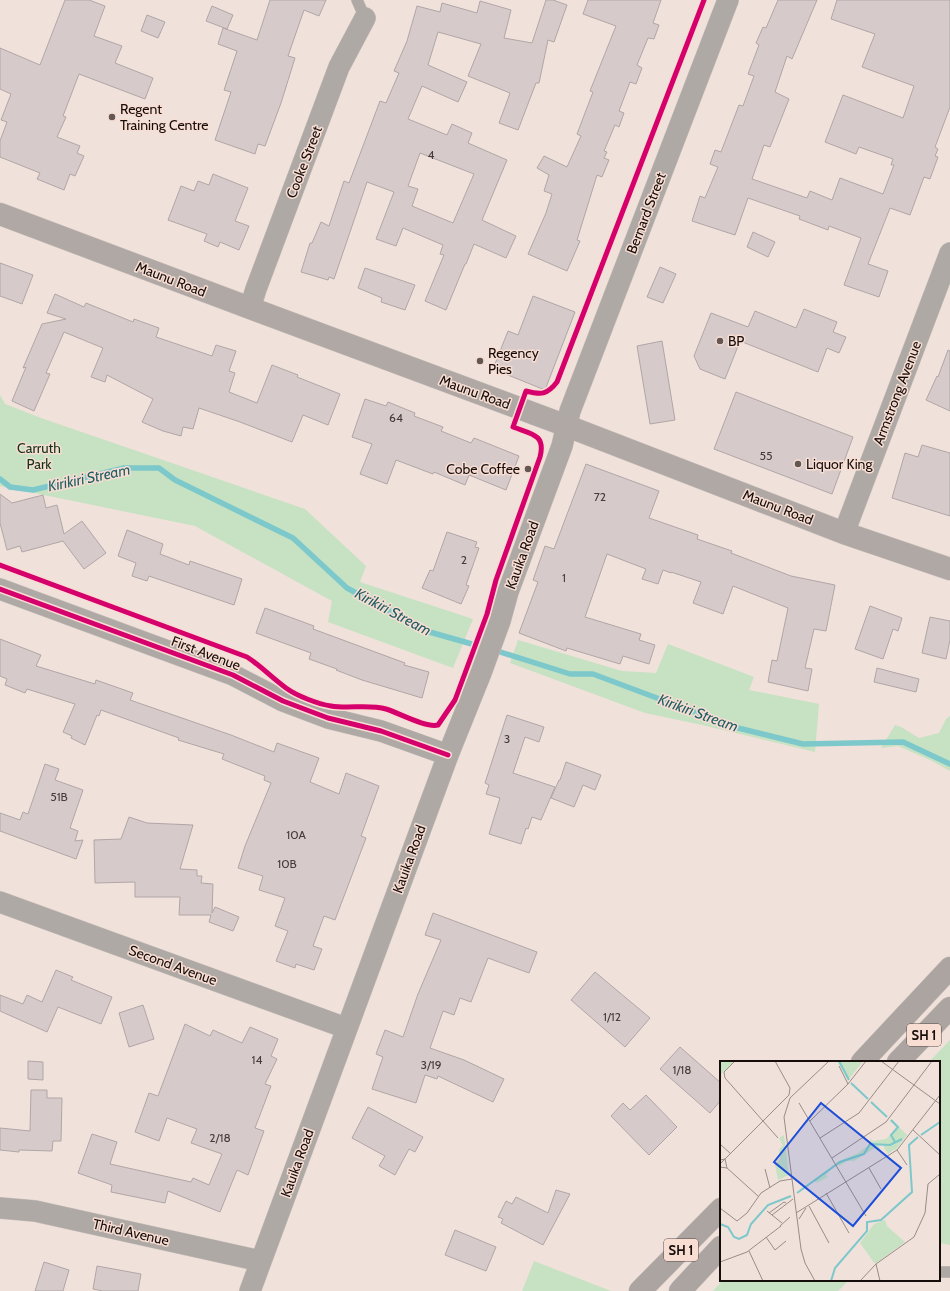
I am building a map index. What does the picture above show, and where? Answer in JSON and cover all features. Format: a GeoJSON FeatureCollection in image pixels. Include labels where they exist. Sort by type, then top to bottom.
{"type":"FeatureCollection","features":[{"type":"Feature","properties":{"kind":"highway","name":"SH 1"},"geometry":{"type":"LineString","coordinates":[[863,1061],[950,968]]}},
{"type":"Feature","properties":{"kind":"highway","name":"SH 1"},"geometry":{"type":"LineString","coordinates":[[899,1061],[950,1008]]}},
{"type":"Feature","properties":{"kind":"highway","name":"SH 1"},"geometry":{"type":"LineString","coordinates":[[640,1291],[720,1210]]}},
{"type":"Feature","properties":{"kind":"highway","name":"SH 1"},"geometry":{"type":"LineString","coordinates":[[680,1291],[720,1248]]}},
{"type":"Feature","properties":{"kind":"main road","name":"Maunu Road"},"geometry":{"type":"LineString","coordinates":[[0,214],[567,426],[844,533],[950,569]]}},
{"type":"Feature","properties":{"kind":"street","name":"Bernard Street"},"geometry":{"type":"LineString","coordinates":[[567,426],[570,411],[728,0]]}},
{"type":"Feature","properties":{"kind":"street","name":"Cooke Street"},"geometry":{"type":"LineString","coordinates":[[250,308],[361,9]]}},
{"type":"Feature","properties":{"kind":"street","name":"Armstrong Avenue"},"geometry":{"type":"LineString","coordinates":[[844,533],[950,253]]}},
{"type":"Feature","properties":{"kind":"street","name":"Kauika Road"},"geometry":{"type":"LineString","coordinates":[[250,1291],[448,755],[481,673],[500,621],[508,592],[562,446],[567,426]]}},
{"type":"Feature","properties":{"kind":"street","name":"First Avenue"},"geometry":{"type":"LineString","coordinates":[[0,589],[233,675],[283,700],[328,718],[382,731],[448,755]]}},
{"type":"Feature","properties":{"kind":"street","name":"Second Avenue"},"geometry":{"type":"LineString","coordinates":[[0,902],[346,1028]]}},
{"type":"Feature","properties":{"kind":"street","name":"Third Avenue"},"geometry":{"type":"LineString","coordinates":[[0,1208],[35,1211],[260,1261]]}},
{"type":"Feature","properties":{"kind":"green space","name":"Carruth Park"},"geometry":{"type":"Polygon","coordinates":[[[0,395],[5,404],[41,418],[305,509],[366,566],[360,582],[473,619],[453,668],[328,622],[332,601],[195,526],[0,486],[0,395]]]}},
{"type":"Feature","properties":{"kind":"green space"},"geometry":{"type":"Polygon","coordinates":[[[518,640],[622,671],[656,673],[668,644],[754,677],[749,690],[819,704],[815,752],[645,713],[510,663],[518,640]]]}},
{"type":"Feature","properties":{"kind":"green space"},"geometry":{"type":"Polygon","coordinates":[[[950,716],[950,771],[932,761],[898,746],[881,748],[895,725],[919,738],[939,733],[946,719],[950,716]]]}},
{"type":"Feature","properties":{"kind":"green space"},"geometry":{"type":"Polygon","coordinates":[[[950,1040],[950,1245],[940,1243],[940,1061],[930,1061],[950,1040]]]}},
{"type":"Feature","properties":{"kind":"green space"},"geometry":{"type":"Polygon","coordinates":[[[534,1261],[611,1291],[522,1291],[534,1261]]]}},
{"type":"Feature","properties":{"kind":"green space"},"geometry":{"type":"Polygon","coordinates":[[[722,1281],[848,1281],[838,1291],[713,1291],[722,1281]]]}},
{"type":"Feature","properties":{"kind":"building"},"geometry":{"type":"Polygon","coordinates":[[[65,0],[89,0],[105,6],[94,36],[122,46],[115,63],[153,78],[145,99],[79,74],[63,116],[66,117],[57,137],[80,146],[77,153],[84,156],[75,176],[70,174],[64,190],[37,179],[40,173],[0,157],[0,141],[7,122],[1,120],[11,94],[0,89],[0,48],[40,65],[65,0]]]}},
{"type":"Feature","properties":{"kind":"building"},"geometry":{"type":"Polygon","coordinates":[[[270,0],[326,0],[319,16],[304,10],[288,56],[295,58],[281,103],[265,146],[258,144],[255,154],[215,140],[231,92],[224,90],[237,51],[218,44],[223,28],[257,40],[270,0]]]}},
{"type":"Feature","properties":{"kind":"building"},"geometry":{"type":"Polygon","coordinates":[[[546,0],[553,0],[567,5],[554,42],[548,40],[539,83],[536,83],[518,130],[499,123],[510,93],[468,76],[481,44],[438,32],[428,65],[467,82],[458,102],[422,86],[408,119],[447,135],[452,124],[472,133],[468,143],[507,160],[482,220],[516,236],[506,258],[474,244],[446,310],[425,301],[444,255],[440,254],[443,245],[403,228],[396,246],[376,239],[394,192],[367,182],[334,279],[329,277],[328,280],[301,272],[310,243],[312,243],[321,222],[329,226],[344,181],[349,183],[380,101],[386,103],[399,73],[394,71],[407,41],[417,6],[440,12],[442,3],[477,13],[480,1],[511,10],[504,38],[532,43],[546,0]],[[420,153],[408,186],[418,189],[412,206],[453,223],[474,174],[420,153]]]}},
{"type":"Feature","properties":{"kind":"building"},"geometry":{"type":"Polygon","coordinates":[[[588,0],[661,0],[653,23],[659,25],[654,39],[648,38],[637,65],[642,68],[636,84],[630,82],[619,111],[624,113],[619,127],[615,125],[604,151],[607,152],[604,158],[609,160],[602,177],[597,175],[577,240],[580,241],[567,271],[528,254],[546,213],[552,194],[544,191],[549,175],[537,168],[544,156],[567,167],[581,136],[577,134],[593,92],[590,91],[616,26],[583,14],[588,0]]]}},
{"type":"Feature","properties":{"kind":"building"},"geometry":{"type":"Polygon","coordinates":[[[778,0],[817,0],[792,59],[787,56],[775,92],[789,99],[770,147],[764,145],[752,179],[807,198],[810,191],[832,200],[840,178],[883,194],[894,165],[891,165],[893,159],[859,147],[856,154],[825,142],[843,95],[903,118],[914,86],[862,67],[875,34],[831,19],[837,0],[950,0],[950,107],[935,147],[938,149],[935,156],[938,157],[930,179],[924,177],[910,215],[890,208],[868,264],[888,271],[879,297],[844,285],[861,238],[829,226],[828,230],[799,219],[800,216],[748,198],[735,235],[692,221],[700,196],[705,198],[718,167],[710,164],[715,150],[721,152],[739,105],[743,106],[754,76],[748,74],[759,45],[756,43],[763,27],[766,28],[778,0]]]}},
{"type":"Feature","properties":{"kind":"building"},"geometry":{"type":"Polygon","coordinates":[[[212,6],[233,15],[227,29],[206,21],[212,6]]]}},
{"type":"Feature","properties":{"kind":"building"},"geometry":{"type":"Polygon","coordinates":[[[147,15],[165,22],[158,38],[141,31],[147,15]]]}},
{"type":"Feature","properties":{"kind":"building"},"geometry":{"type":"Polygon","coordinates":[[[213,174],[248,188],[235,221],[249,226],[239,250],[220,242],[218,247],[204,241],[207,234],[168,220],[181,186],[194,191],[198,181],[209,185],[213,174]]]}},
{"type":"Feature","properties":{"kind":"building"},"geometry":{"type":"Polygon","coordinates":[[[753,232],[775,242],[768,257],[747,247],[753,232]]]}},
{"type":"Feature","properties":{"kind":"building"},"geometry":{"type":"Polygon","coordinates":[[[0,263],[33,275],[22,304],[0,296],[0,263]]]}},
{"type":"Feature","properties":{"kind":"building"},"geometry":{"type":"Polygon","coordinates":[[[660,267],[676,274],[663,303],[647,297],[660,267]]]}},
{"type":"Feature","properties":{"kind":"building"},"geometry":{"type":"Polygon","coordinates":[[[365,268],[415,285],[405,310],[381,302],[382,298],[358,288],[365,268]]]}},
{"type":"Feature","properties":{"kind":"building"},"geometry":{"type":"Polygon","coordinates":[[[55,294],[84,307],[86,303],[133,322],[134,319],[159,328],[156,337],[212,356],[216,345],[236,351],[229,371],[235,373],[229,392],[257,403],[272,365],[298,375],[297,377],[340,394],[328,425],[303,415],[292,442],[199,408],[193,429],[183,427],[181,436],[163,431],[142,422],[153,399],[107,375],[105,382],[91,377],[103,348],[64,332],[46,373],[50,374],[34,411],[12,401],[26,367],[23,368],[42,324],[66,319],[47,313],[55,294]]]}},
{"type":"Feature","properties":{"kind":"building"},"geometry":{"type":"Polygon","coordinates":[[[533,296],[575,312],[545,390],[493,369],[508,331],[518,335],[533,296]]]}},
{"type":"Feature","properties":{"kind":"building"},"geometry":{"type":"Polygon","coordinates":[[[804,309],[837,322],[833,332],[846,337],[839,353],[827,348],[818,372],[740,341],[725,379],[700,369],[694,356],[711,313],[748,327],[755,311],[796,328],[804,309]]]}},
{"type":"Feature","properties":{"kind":"building"},"geometry":{"type":"Polygon","coordinates":[[[662,341],[675,420],[650,424],[637,346],[662,341]]]}},
{"type":"Feature","properties":{"kind":"building"},"geometry":{"type":"Polygon","coordinates":[[[948,350],[950,351],[950,411],[926,400],[937,376],[938,377],[948,350]]]}},
{"type":"Feature","properties":{"kind":"building"},"geometry":{"type":"Polygon","coordinates":[[[736,392],[853,437],[832,494],[714,449],[736,392]]]}},
{"type":"Feature","properties":{"kind":"building"},"geometry":{"type":"Polygon","coordinates":[[[365,399],[386,406],[388,402],[415,413],[414,416],[443,427],[441,431],[471,443],[474,438],[519,456],[506,490],[469,475],[465,485],[434,472],[433,474],[396,460],[387,484],[360,474],[372,444],[352,437],[365,399]]]}},
{"type":"Feature","properties":{"kind":"building"},"geometry":{"type":"Polygon","coordinates":[[[922,445],[950,453],[950,516],[892,498],[905,453],[918,457],[922,445]]]}},
{"type":"Feature","properties":{"kind":"building"},"geometry":{"type":"Polygon","coordinates":[[[586,464],[659,491],[649,518],[698,535],[697,539],[732,551],[731,553],[791,576],[835,585],[826,631],[814,629],[805,668],[812,669],[808,691],[768,682],[772,660],[777,661],[788,608],[733,586],[723,614],[693,603],[701,582],[663,570],[658,584],[642,579],[646,569],[607,554],[585,617],[641,634],[639,640],[655,645],[649,664],[623,656],[620,664],[567,648],[566,651],[519,633],[538,582],[533,580],[545,546],[554,549],[586,464]]]}},
{"type":"Feature","properties":{"kind":"building"},"geometry":{"type":"Polygon","coordinates":[[[0,494],[12,503],[43,495],[46,508],[57,505],[64,534],[82,521],[106,553],[84,569],[63,541],[22,552],[20,546],[7,550],[0,523],[0,494]]]}},
{"type":"Feature","properties":{"kind":"building"},"geometry":{"type":"Polygon","coordinates":[[[127,530],[163,544],[160,554],[189,565],[190,561],[242,579],[234,605],[149,576],[147,581],[132,576],[136,563],[118,556],[127,530]]]}},
{"type":"Feature","properties":{"kind":"building"},"geometry":{"type":"Polygon","coordinates":[[[447,532],[477,542],[475,547],[479,548],[466,585],[469,586],[461,604],[422,588],[430,570],[433,571],[447,532]]]}},
{"type":"Feature","properties":{"kind":"building"},"geometry":{"type":"Polygon","coordinates":[[[870,606],[902,618],[898,631],[893,629],[883,659],[855,649],[870,606]]]}},
{"type":"Feature","properties":{"kind":"building"},"geometry":{"type":"Polygon","coordinates":[[[265,608],[314,626],[313,629],[405,663],[404,665],[429,672],[422,698],[362,680],[336,670],[337,669],[309,659],[311,653],[256,633],[265,608]]]}},
{"type":"Feature","properties":{"kind":"building"},"geometry":{"type":"Polygon","coordinates":[[[930,617],[950,621],[950,640],[946,659],[922,653],[930,617]]]}},
{"type":"Feature","properties":{"kind":"building"},"geometry":{"type":"Polygon","coordinates":[[[0,639],[41,655],[36,666],[95,684],[96,680],[133,693],[130,700],[231,735],[274,752],[277,743],[319,758],[310,782],[339,794],[346,773],[379,786],[361,836],[366,838],[335,920],[324,916],[313,946],[322,949],[314,970],[296,964],[295,968],[276,961],[288,931],[275,926],[285,898],[259,890],[263,876],[238,868],[245,846],[271,783],[264,780],[265,776],[222,759],[224,754],[178,740],[179,738],[101,710],[99,716],[97,715],[85,745],[71,738],[72,736],[63,732],[75,704],[27,689],[25,693],[5,685],[7,679],[0,676],[0,639]]]}},
{"type":"Feature","properties":{"kind":"building"},"geometry":{"type":"Polygon","coordinates":[[[877,668],[919,679],[916,692],[874,682],[877,668]]]}},
{"type":"Feature","properties":{"kind":"building"},"geometry":{"type":"Polygon","coordinates":[[[507,715],[544,727],[539,742],[525,737],[513,773],[555,787],[541,820],[532,817],[528,829],[526,828],[521,844],[489,834],[500,798],[486,794],[489,785],[485,783],[507,715]]]}},
{"type":"Feature","properties":{"kind":"building"},"geometry":{"type":"Polygon","coordinates":[[[566,762],[601,775],[595,790],[583,785],[574,807],[551,798],[560,780],[566,762]]]}},
{"type":"Feature","properties":{"kind":"building"},"geometry":{"type":"Polygon","coordinates":[[[45,764],[59,769],[55,780],[83,790],[70,828],[78,831],[75,841],[83,840],[76,859],[0,831],[0,813],[20,820],[23,812],[28,814],[45,764]]]}},
{"type":"Feature","properties":{"kind":"building"},"geometry":{"type":"Polygon","coordinates":[[[129,817],[147,823],[193,825],[180,869],[197,870],[197,876],[202,876],[201,883],[213,884],[212,913],[215,907],[239,917],[233,931],[209,922],[211,915],[179,915],[180,897],[135,897],[135,882],[95,883],[94,840],[121,839],[129,817]]]}},
{"type":"Feature","properties":{"kind":"building"},"geometry":{"type":"Polygon","coordinates":[[[433,913],[537,952],[529,973],[488,958],[471,1002],[460,998],[454,1015],[443,1011],[430,1048],[464,1060],[504,1079],[493,1102],[438,1076],[437,1079],[425,1075],[416,1103],[372,1089],[383,1057],[376,1054],[385,1030],[403,1037],[418,994],[441,940],[425,935],[433,913]]]}},
{"type":"Feature","properties":{"kind":"building"},"geometry":{"type":"Polygon","coordinates":[[[56,970],[73,977],[71,980],[112,997],[101,1024],[58,1007],[47,1032],[0,1011],[0,995],[23,1004],[27,995],[42,1002],[56,970]]]}},
{"type":"Feature","properties":{"kind":"building"},"geometry":{"type":"Polygon","coordinates":[[[595,972],[650,1018],[625,1047],[571,1000],[595,972]]]}},
{"type":"Feature","properties":{"kind":"building"},"geometry":{"type":"Polygon","coordinates":[[[143,1005],[154,1039],[129,1047],[119,1013],[143,1005]]]}},
{"type":"Feature","properties":{"kind":"building"},"geometry":{"type":"Polygon","coordinates":[[[185,1024],[210,1036],[213,1030],[242,1043],[250,1027],[278,1039],[271,1056],[277,1059],[265,1084],[271,1086],[255,1128],[264,1131],[248,1175],[237,1170],[220,1212],[168,1191],[165,1203],[111,1192],[112,1185],[78,1173],[92,1134],[117,1142],[110,1164],[191,1182],[193,1178],[209,1185],[222,1154],[191,1143],[197,1129],[167,1118],[159,1141],[135,1132],[149,1093],[158,1096],[185,1024]]]}},
{"type":"Feature","properties":{"kind":"building"},"geometry":{"type":"Polygon","coordinates":[[[680,1047],[720,1082],[720,1101],[710,1113],[660,1069],[680,1047]]]}},
{"type":"Feature","properties":{"kind":"building"},"geometry":{"type":"Polygon","coordinates":[[[28,1061],[43,1062],[43,1080],[28,1079],[28,1061]]]}},
{"type":"Feature","properties":{"kind":"building"},"geometry":{"type":"Polygon","coordinates":[[[31,1090],[47,1090],[47,1098],[62,1098],[61,1141],[53,1141],[52,1151],[19,1150],[19,1152],[0,1150],[0,1128],[30,1131],[31,1090]]]}},
{"type":"Feature","properties":{"kind":"building"},"geometry":{"type":"Polygon","coordinates":[[[646,1095],[677,1127],[649,1155],[611,1116],[623,1103],[630,1110],[646,1095]]]}},
{"type":"Feature","properties":{"kind":"building"},"geometry":{"type":"Polygon","coordinates":[[[368,1107],[423,1137],[415,1152],[409,1149],[395,1175],[379,1166],[385,1156],[352,1138],[368,1107]]]}},
{"type":"Feature","properties":{"kind":"building"},"geometry":{"type":"Polygon","coordinates":[[[556,1190],[570,1194],[543,1245],[501,1223],[503,1219],[498,1217],[506,1201],[512,1204],[516,1197],[548,1213],[556,1190]]]}},
{"type":"Feature","properties":{"kind":"building"},"geometry":{"type":"Polygon","coordinates":[[[455,1230],[496,1247],[486,1271],[445,1255],[455,1230]]]}},
{"type":"Feature","properties":{"kind":"building"},"geometry":{"type":"Polygon","coordinates":[[[44,1262],[69,1270],[63,1291],[35,1291],[44,1262]]]}},
{"type":"Feature","properties":{"kind":"building"},"geometry":{"type":"Polygon","coordinates":[[[97,1266],[141,1274],[138,1291],[103,1291],[93,1289],[97,1266]]]}},
{"type":"Feature","properties":{"kind":"waterway","name":"Kirikiri Stream"},"geometry":{"type":"LineString","coordinates":[[0,479],[10,487],[33,490],[124,468],[159,468],[175,480],[293,538],[347,588],[426,631],[486,648]]}},
{"type":"Feature","properties":{"kind":"waterway","name":"Kirikiri Stream"},"geometry":{"type":"LineString","coordinates":[[494,650],[570,674],[593,674],[734,727],[803,744],[903,742],[950,764]]}},
{"type":"Feature","properties":{"kind":"cycle path"},"geometry":{"type":"LineString","coordinates":[[0,565],[247,657],[286,688],[314,702],[338,707],[386,709],[420,722],[438,725],[455,700],[487,614],[496,580],[540,457],[541,444],[539,439],[536,436],[513,427],[526,391],[536,393],[547,392],[557,382],[704,0]]}},
{"type":"Feature","properties":{"kind":"cycle path"},"geometry":{"type":"LineString","coordinates":[[0,589],[233,675],[283,701],[328,718],[381,731],[448,755]]}},
{"type":"Feature","properties":{"kind":"place","name":"Regent Training Centre"},"geometry":{"type":"Point","coordinates":[112,117]}},
{"type":"Feature","properties":{"kind":"place","name":"BP"},"geometry":{"type":"Point","coordinates":[720,341]}},
{"type":"Feature","properties":{"kind":"place","name":"Regency Pies"},"geometry":{"type":"Point","coordinates":[480,361]}},
{"type":"Feature","properties":{"kind":"place","name":"Liquor King"},"geometry":{"type":"Point","coordinates":[798,464]}},
{"type":"Feature","properties":{"kind":"place","name":"Cobe Coffee"},"geometry":{"type":"Point","coordinates":[528,469]}}]}
